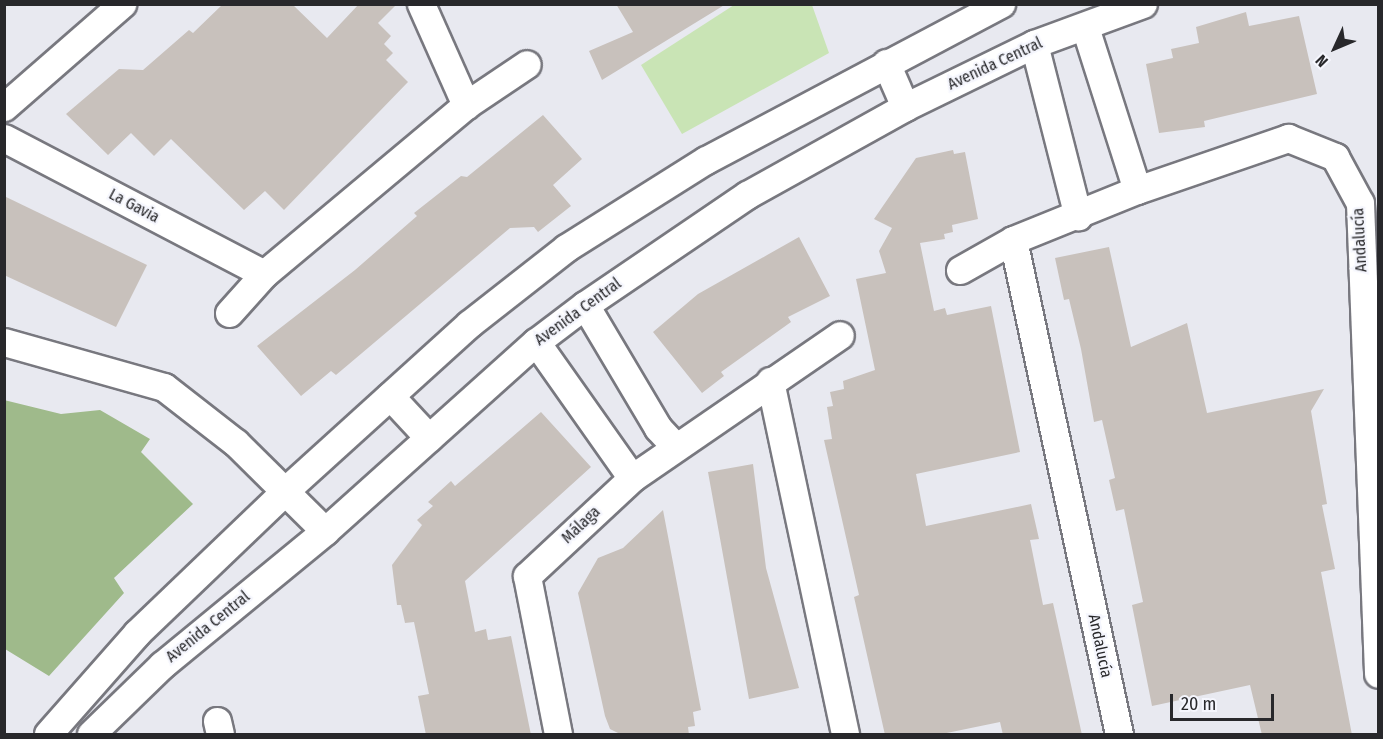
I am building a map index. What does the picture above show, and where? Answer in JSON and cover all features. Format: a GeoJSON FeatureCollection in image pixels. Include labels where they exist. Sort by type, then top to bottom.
{"type":"FeatureCollection","features":[{"type":"Feature","properties":{"kind":"street"},"geometry":{"type":"LineString","coordinates":[[4,107],[122,4]]}},
{"type":"Feature","properties":{"kind":"street"},"geometry":{"type":"LineString","coordinates":[[421,4],[466,105]]}},
{"type":"Feature","properties":{"kind":"street"},"geometry":{"type":"LineString","coordinates":[[48,735],[102,671],[286,490],[469,324],[566,248],[706,160],[1001,4]]}},
{"type":"Feature","properties":{"kind":"street","name":"Avenida Central"},"geometry":{"type":"LineString","coordinates":[[91,735],[129,695],[325,531],[536,342],[585,305],[747,195],[905,107],[1034,44],[1143,4]]}},
{"type":"Feature","properties":{"kind":"street"},"geometry":{"type":"LineString","coordinates":[[1085,27],[1137,190]]}},
{"type":"Feature","properties":{"kind":"street"},"geometry":{"type":"LineString","coordinates":[[960,270],[1013,240],[1078,216],[1034,44]]}},
{"type":"Feature","properties":{"kind":"street"},"geometry":{"type":"LineString","coordinates":[[886,63],[905,107]]}},
{"type":"Feature","properties":{"kind":"street"},"geometry":{"type":"LineString","coordinates":[[229,313],[264,274],[466,105],[527,64]]}},
{"type":"Feature","properties":{"kind":"street","name":"La Gavia"},"geometry":{"type":"LineString","coordinates":[[4,138],[264,274]]}},
{"type":"Feature","properties":{"kind":"street","name":"Andalucía"},"geometry":{"type":"LineString","coordinates":[[1078,216],[1137,190],[1287,138],[1335,157],[1360,203],[1378,674]]}},
{"type":"Feature","properties":{"kind":"street","name":"Andalucía"},"geometry":{"type":"LineString","coordinates":[[1013,240],[1119,735]]}},
{"type":"Feature","properties":{"kind":"street"},"geometry":{"type":"LineString","coordinates":[[585,305],[658,428],[675,446]]}},
{"type":"Feature","properties":{"kind":"street"},"geometry":{"type":"LineString","coordinates":[[536,342],[632,478],[675,446],[840,335]]}},
{"type":"Feature","properties":{"kind":"street"},"geometry":{"type":"LineString","coordinates":[[4,342],[164,387],[236,443],[325,531]]}},
{"type":"Feature","properties":{"kind":"street"},"geometry":{"type":"LineString","coordinates":[[770,381],[844,735]]}},
{"type":"Feature","properties":{"kind":"street"},"geometry":{"type":"LineString","coordinates":[[390,396],[429,438]]}},
{"type":"Feature","properties":{"kind":"street","name":"Málaga"},"geometry":{"type":"LineString","coordinates":[[558,735],[527,576],[632,478]]}},
{"type":"Feature","properties":{"kind":"street"},"geometry":{"type":"LineString","coordinates":[[102,671],[129,695]]}},
{"type":"Feature","properties":{"kind":"green space"},"geometry":{"type":"Polygon","coordinates":[[[734,5],[812,5],[829,53],[682,134],[641,65],[734,5]]]}},
{"type":"Feature","properties":{"kind":"green space"},"geometry":{"type":"Polygon","coordinates":[[[4,400],[61,414],[100,410],[150,439],[141,452],[193,504],[114,578],[124,593],[49,676],[5,649],[4,400]]]}},
{"type":"Feature","properties":{"kind":"building"},"geometry":{"type":"Polygon","coordinates":[[[223,4],[292,4],[327,38],[359,4],[397,4],[378,23],[391,36],[384,44],[393,53],[386,60],[408,82],[284,210],[265,191],[244,210],[171,139],[154,156],[131,133],[108,155],[66,114],[119,69],[143,70],[189,30],[193,33],[223,4]]]}},
{"type":"Feature","properties":{"kind":"building"},"geometry":{"type":"Polygon","coordinates":[[[616,4],[726,4],[602,80],[589,51],[633,32],[616,4]]]}},
{"type":"Feature","properties":{"kind":"building"},"geometry":{"type":"Polygon","coordinates":[[[1246,12],[1249,26],[1299,16],[1317,94],[1204,121],[1205,127],[1159,133],[1146,64],[1173,58],[1171,49],[1199,43],[1196,27],[1246,12]]]}},
{"type":"Feature","properties":{"kind":"building"},"geometry":{"type":"Polygon","coordinates":[[[543,115],[582,159],[553,185],[571,206],[538,232],[534,227],[510,228],[336,375],[331,371],[301,396],[257,346],[355,270],[417,216],[414,213],[461,176],[467,177],[543,115]]]}},
{"type":"Feature","properties":{"kind":"building"},"geometry":{"type":"Polygon","coordinates":[[[953,150],[954,154],[965,152],[978,219],[952,225],[953,232],[944,234],[945,239],[920,243],[934,311],[945,308],[947,315],[991,306],[1020,452],[916,474],[926,526],[1031,504],[1039,539],[1030,540],[1043,605],[1053,603],[1082,735],[1003,735],[1000,722],[937,735],[885,735],[854,597],[859,595],[824,440],[832,439],[827,407],[833,406],[830,392],[844,389],[843,381],[875,370],[856,279],[886,273],[879,251],[892,228],[874,219],[916,158],[953,150]]]}},
{"type":"Feature","properties":{"kind":"building"},"geometry":{"type":"Polygon","coordinates":[[[4,196],[147,265],[116,327],[4,275],[4,196]]]}},
{"type":"Feature","properties":{"kind":"building"},"geometry":{"type":"Polygon","coordinates":[[[799,237],[830,296],[788,317],[791,322],[721,372],[724,376],[702,393],[653,332],[698,294],[799,237]]]}},
{"type":"Feature","properties":{"kind":"building"},"geometry":{"type":"Polygon","coordinates":[[[1109,247],[1131,347],[1187,323],[1207,413],[1324,389],[1311,411],[1327,504],[1322,505],[1335,569],[1321,572],[1352,735],[1262,735],[1250,685],[1152,706],[1132,605],[1143,602],[1124,509],[1116,511],[1109,480],[1115,478],[1102,420],[1094,422],[1081,349],[1069,299],[1064,300],[1055,258],[1109,247]]]}},
{"type":"Feature","properties":{"kind":"building"},"geometry":{"type":"Polygon","coordinates":[[[541,412],[591,467],[465,581],[475,632],[486,629],[488,640],[511,636],[531,735],[426,735],[418,696],[429,694],[414,622],[405,623],[401,605],[397,605],[392,565],[422,525],[417,520],[433,506],[428,502],[451,481],[455,486],[541,412]]]}},
{"type":"Feature","properties":{"kind":"building"},"geometry":{"type":"Polygon","coordinates":[[[753,464],[766,568],[799,688],[749,699],[708,472],[753,464]]]}},
{"type":"Feature","properties":{"kind":"building"},"geometry":{"type":"Polygon","coordinates":[[[663,510],[701,710],[693,712],[695,726],[688,727],[689,735],[622,735],[610,729],[605,716],[578,593],[598,558],[623,548],[663,510]]]}}]}
